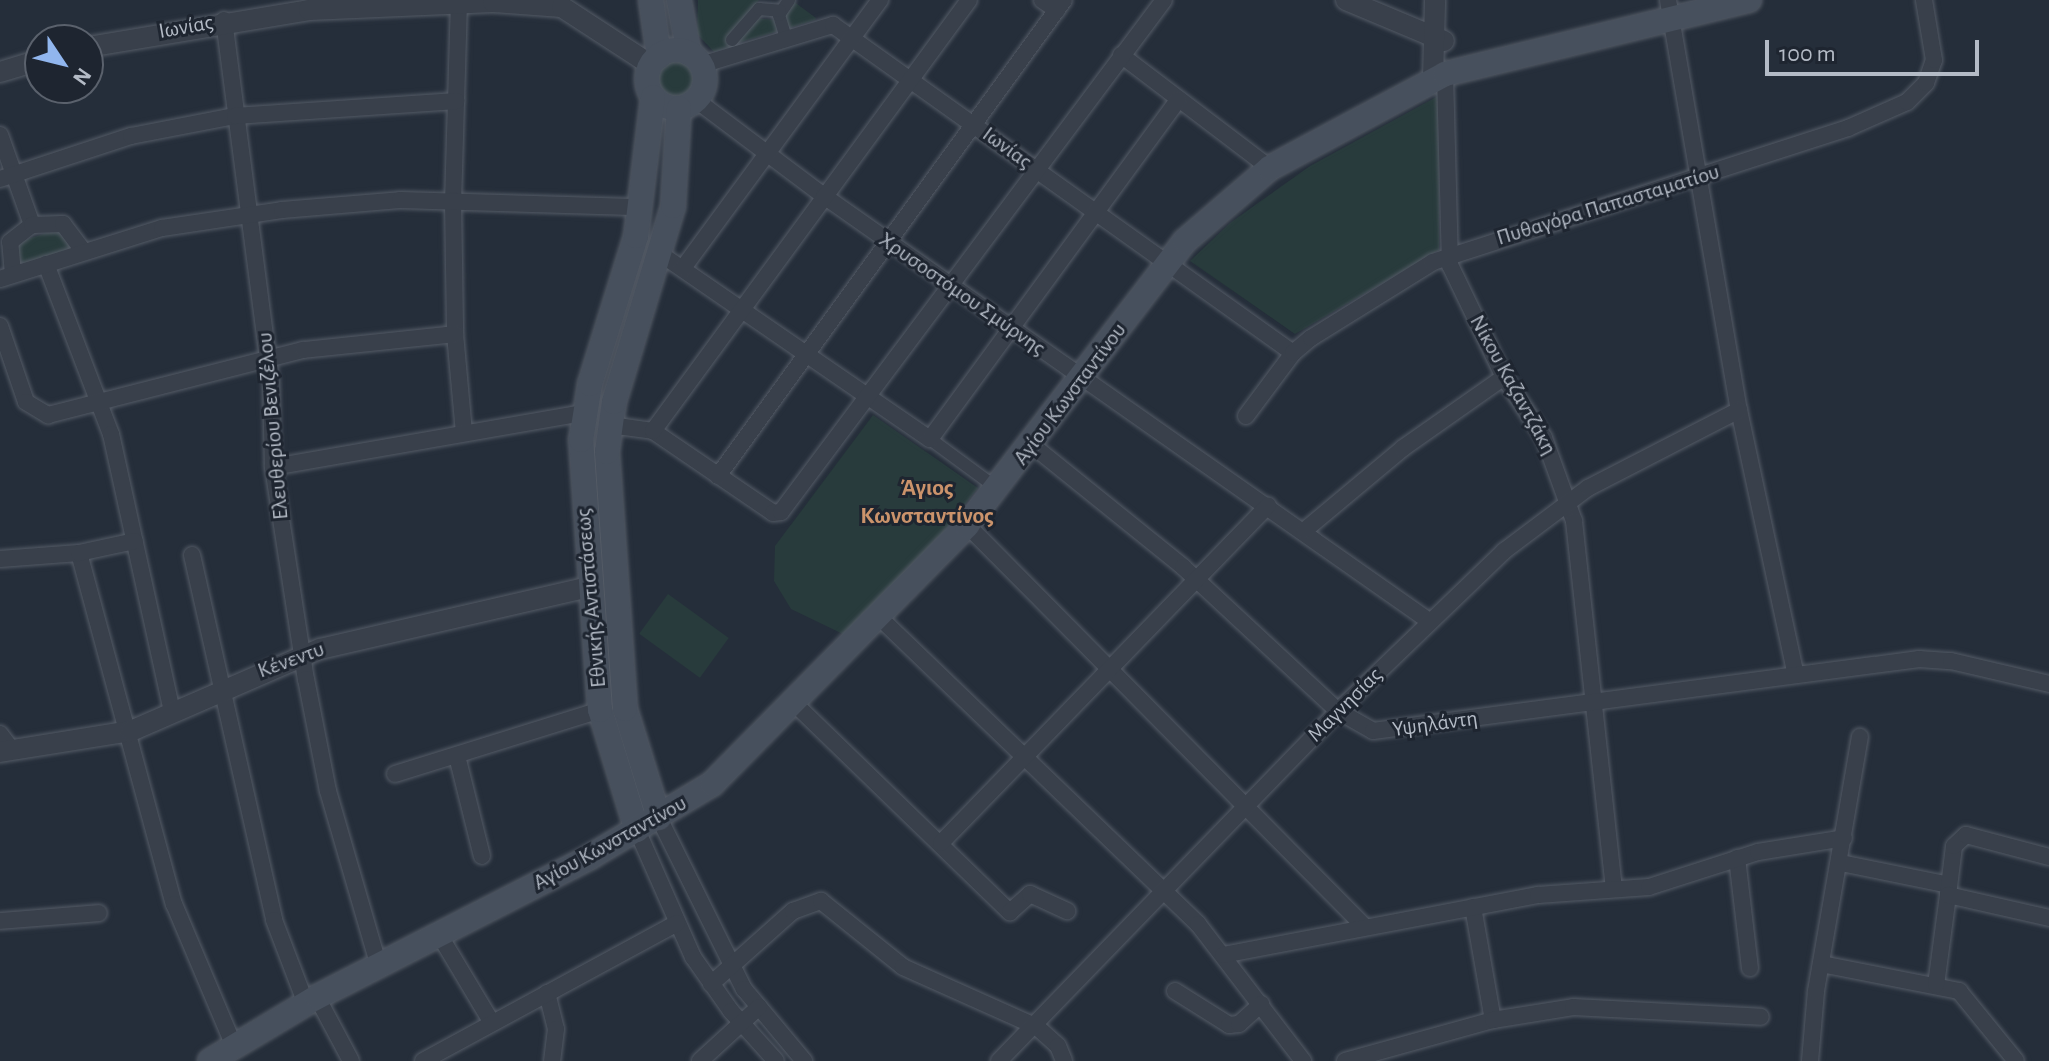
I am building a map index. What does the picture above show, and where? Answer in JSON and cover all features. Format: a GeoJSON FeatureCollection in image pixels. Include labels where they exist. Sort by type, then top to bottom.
{"type":"FeatureCollection","features":[{"type":"Feature","properties":{"kind":"main road"},"geometry":{"type":"LineString","coordinates":[[651,0],[655,60],[647,85],[653,97],[688,104],[704,87],[679,0]]}},
{"type":"Feature","properties":{"kind":"main road","name":"Αγίου Κωνσταντίνου"},"geometry":{"type":"LineString","coordinates":[[210,1061],[311,1000],[440,936],[637,830],[712,784],[967,525],[1032,445],[1168,262],[1210,215],[1270,168],[1439,77],[1668,9],[1749,0]]}},
{"type":"Feature","properties":{"kind":"main road"},"geometry":{"type":"LineString","coordinates":[[655,60],[672,51],[695,59]]}},
{"type":"Feature","properties":{"kind":"main road","name":"Εθνικής Αντιστάσεως"},"geometry":{"type":"LineString","coordinates":[[637,830],[600,710],[581,470],[584,413],[641,207],[653,97]]}},
{"type":"Feature","properties":{"kind":"main road","name":"Εθνικής Αντιστάσεως"},"geometry":{"type":"LineString","coordinates":[[659,818],[625,709],[610,516],[610,425],[662,255],[673,206],[688,104]]}},
{"type":"Feature","properties":{"kind":"street"},"geometry":{"type":"LineString","coordinates":[[780,11],[789,0]]}},
{"type":"Feature","properties":{"kind":"street"},"geometry":{"type":"LineString","coordinates":[[683,268],[880,0]]}},
{"type":"Feature","properties":{"kind":"street"},"geometry":{"type":"LineString","coordinates":[[653,431],[969,0]]}},
{"type":"Feature","properties":{"kind":"street"},"geometry":{"type":"LineString","coordinates":[[718,476],[1060,5],[1042,0]]}},
{"type":"Feature","properties":{"kind":"street"},"geometry":{"type":"LineString","coordinates":[[610,425],[653,431],[773,513],[785,508],[949,284],[1164,0]]}},
{"type":"Feature","properties":{"kind":"street"},"geometry":{"type":"LineString","coordinates":[[1346,0],[1438,40]]}},
{"type":"Feature","properties":{"kind":"street"},"geometry":{"type":"LineString","coordinates":[[1435,0],[1439,77]]}},
{"type":"Feature","properties":{"kind":"street"},"geometry":{"type":"LineString","coordinates":[[1438,40],[1445,0]]}},
{"type":"Feature","properties":{"kind":"street","name":"Πυθαγόρα Παπασταματίου"},"geometry":{"type":"LineString","coordinates":[[1246,416],[1293,353],[1372,298],[1448,256],[1878,117],[1912,99],[1926,83],[1934,60],[1924,0]]}},
{"type":"Feature","properties":{"kind":"street"},"geometry":{"type":"LineString","coordinates":[[459,1],[453,200],[455,334],[464,432]]}},
{"type":"Feature","properties":{"kind":"street","name":"Ιωνίας"},"geometry":{"type":"LineString","coordinates":[[104,44],[224,20],[388,2],[562,4],[655,60]]}},
{"type":"Feature","properties":{"kind":"street"},"geometry":{"type":"LineString","coordinates":[[732,40],[759,9],[780,11]]}},
{"type":"Feature","properties":{"kind":"street"},"geometry":{"type":"LineString","coordinates":[[1668,9],[1739,410],[1795,672]]}},
{"type":"Feature","properties":{"kind":"street"},"geometry":{"type":"LineString","coordinates":[[780,11],[786,38]]}},
{"type":"Feature","properties":{"kind":"street","name":"Ελευθερίου Βενιζέλου"},"geometry":{"type":"LineString","coordinates":[[224,20],[268,359],[273,467],[303,655],[328,791],[379,967]]}},
{"type":"Feature","properties":{"kind":"street","name":"Ιωνίας"},"geometry":{"type":"LineString","coordinates":[[695,59],[830,25],[974,124],[1293,353]]}},
{"type":"Feature","properties":{"kind":"street"},"geometry":{"type":"LineString","coordinates":[[1121,55],[1270,168]]}},
{"type":"Feature","properties":{"kind":"street"},"geometry":{"type":"LineString","coordinates":[[0,72],[24,65]]}},
{"type":"Feature","properties":{"kind":"street","name":"Νίκου Καζαντζάκη"},"geometry":{"type":"LineString","coordinates":[[1439,77],[1448,256],[1504,377],[1544,438],[1578,542],[1614,888]]}},
{"type":"Feature","properties":{"kind":"street"},"geometry":{"type":"LineString","coordinates":[[930,439],[1179,99]]}},
{"type":"Feature","properties":{"kind":"street"},"geometry":{"type":"LineString","coordinates":[[7,176],[131,136],[235,116],[456,101]]}},
{"type":"Feature","properties":{"kind":"street","name":"Χρυσοστόμου Σμύρνης"},"geometry":{"type":"LineString","coordinates":[[688,104],[1305,530],[1429,621]]}},
{"type":"Feature","properties":{"kind":"street"},"geometry":{"type":"LineString","coordinates":[[0,135],[7,176],[32,225]]}},
{"type":"Feature","properties":{"kind":"street"},"geometry":{"type":"LineString","coordinates":[[83,251],[63,224],[32,225],[10,242],[6,277],[162,228],[247,214],[358,202],[453,200],[641,207]]}},
{"type":"Feature","properties":{"kind":"street"},"geometry":{"type":"LineString","coordinates":[[662,255],[743,308],[998,489]]}},
{"type":"Feature","properties":{"kind":"street"},"geometry":{"type":"LineString","coordinates":[[46,264],[100,405],[135,541],[172,712]]}},
{"type":"Feature","properties":{"kind":"street"},"geometry":{"type":"LineString","coordinates":[[0,326],[26,402],[48,415],[100,405],[303,350],[455,334]]}},
{"type":"Feature","properties":{"kind":"street"},"geometry":{"type":"LineString","coordinates":[[1305,530],[1403,448],[1504,377]]}},
{"type":"Feature","properties":{"kind":"street","name":"Μαγνησίας"},"geometry":{"type":"LineString","coordinates":[[999,1061],[1037,1027],[1338,711],[1429,621],[1567,501],[1739,410]]}},
{"type":"Feature","properties":{"kind":"street"},"geometry":{"type":"LineString","coordinates":[[273,467],[584,413]]}},
{"type":"Feature","properties":{"kind":"street","name":"Υψηλάντη"},"geometry":{"type":"LineString","coordinates":[[1032,445],[1198,580],[1338,711],[1373,731],[1795,672],[1932,659],[2049,684]]}},
{"type":"Feature","properties":{"kind":"street"},"geometry":{"type":"LineString","coordinates":[[941,843],[1268,506]]}},
{"type":"Feature","properties":{"kind":"street"},"geometry":{"type":"LineString","coordinates":[[967,525],[1249,806],[1364,926]]}},
{"type":"Feature","properties":{"kind":"street"},"geometry":{"type":"LineString","coordinates":[[0,559],[79,553],[135,541]]}},
{"type":"Feature","properties":{"kind":"street"},"geometry":{"type":"LineString","coordinates":[[79,553],[131,731],[174,904],[234,1046]]}},
{"type":"Feature","properties":{"kind":"street"},"geometry":{"type":"LineString","coordinates":[[192,555],[224,686],[274,920],[311,1000],[351,1061]]}},
{"type":"Feature","properties":{"kind":"street","name":"Κένεντυ"},"geometry":{"type":"LineString","coordinates":[[4,745],[131,731],[224,686],[303,655],[400,627],[589,587]]}},
{"type":"Feature","properties":{"kind":"street"},"geometry":{"type":"LineString","coordinates":[[878,616],[1165,891],[1223,955],[1303,1061]]}},
{"type":"Feature","properties":{"kind":"street"},"geometry":{"type":"LineString","coordinates":[[794,703],[1010,912],[1030,894],[1067,911]]}},
{"type":"Feature","properties":{"kind":"street"},"geometry":{"type":"LineString","coordinates":[[395,774],[600,710]]}},
{"type":"Feature","properties":{"kind":"street"},"geometry":{"type":"LineString","coordinates":[[1810,1061],[1821,964],[1841,863],[1860,737]]}},
{"type":"Feature","properties":{"kind":"street"},"geometry":{"type":"LineString","coordinates":[[457,756],[482,856]]}},
{"type":"Feature","properties":{"kind":"street","name":"Εθνικής Αντιστάσεως"},"geometry":{"type":"LineString","coordinates":[[659,818],[731,967],[759,1007],[804,1061]]}},
{"type":"Feature","properties":{"kind":"street","name":"Εθνικής Αντιστάσεως"},"geometry":{"type":"LineString","coordinates":[[637,830],[677,923],[711,984],[741,1024],[776,1061]]}},
{"type":"Feature","properties":{"kind":"street"},"geometry":{"type":"LineString","coordinates":[[1936,985],[1954,846],[1966,835],[2049,857]]}},
{"type":"Feature","properties":{"kind":"street"},"geometry":{"type":"LineString","coordinates":[[1223,955],[1473,907],[1614,888],[1649,887],[1737,858],[1844,838]]}},
{"type":"Feature","properties":{"kind":"street"},"geometry":{"type":"LineString","coordinates":[[1737,858],[1750,968]]}},
{"type":"Feature","properties":{"kind":"street"},"geometry":{"type":"LineString","coordinates":[[1841,863],[2049,918]]}},
{"type":"Feature","properties":{"kind":"street"},"geometry":{"type":"LineString","coordinates":[[711,984],[793,911],[821,901],[903,967],[1037,1027],[1062,1060]]}},
{"type":"Feature","properties":{"kind":"street"},"geometry":{"type":"LineString","coordinates":[[1473,907],[1493,1020]]}},
{"type":"Feature","properties":{"kind":"street"},"geometry":{"type":"LineString","coordinates":[[0,921],[99,913]]}},
{"type":"Feature","properties":{"kind":"street"},"geometry":{"type":"LineString","coordinates":[[423,1061],[677,923]]}},
{"type":"Feature","properties":{"kind":"street"},"geometry":{"type":"LineString","coordinates":[[440,936],[492,1023]]}},
{"type":"Feature","properties":{"kind":"street"},"geometry":{"type":"LineString","coordinates":[[1821,964],[1936,985],[1969,998],[2010,1059]]}},
{"type":"Feature","properties":{"kind":"street"},"geometry":{"type":"LineString","coordinates":[[1175,991],[1229,1025],[1239,1024],[1261,1004]]}},
{"type":"Feature","properties":{"kind":"street"},"geometry":{"type":"LineString","coordinates":[[547,993],[556,1029],[552,1061]]}},
{"type":"Feature","properties":{"kind":"street"},"geometry":{"type":"LineString","coordinates":[[1345,1061],[1493,1020],[1599,1005],[1761,1017]]}},
{"type":"Feature","properties":{"kind":"street"},"geometry":{"type":"LineString","coordinates":[[700,1061],[759,1007]]}},
{"type":"Feature","properties":{"kind":"shaded area"},"geometry":{"type":"Polygon","coordinates":[[[698,0],[759,0],[733,31],[732,47],[714,52],[697,34],[698,0]]]}},
{"type":"Feature","properties":{"kind":"shaded area"},"geometry":{"type":"Polygon","coordinates":[[[793,1],[815,20],[786,29],[782,15],[793,1]]]}},
{"type":"Feature","properties":{"kind":"shaded area"},"geometry":{"type":"Polygon","coordinates":[[[755,18],[775,20],[779,31],[734,44],[755,18]]]}},
{"type":"Feature","properties":{"kind":"shaded area"},"geometry":{"type":"Polygon","coordinates":[[[676,61],[689,67],[695,80],[689,93],[676,99],[663,93],[657,80],[663,67],[676,61]]]}},
{"type":"Feature","properties":{"kind":"shaded area"},"geometry":{"type":"Polygon","coordinates":[[[1440,95],[1439,250],[1295,334],[1190,261],[1230,223],[1310,166],[1440,95]]]}},
{"type":"Feature","properties":{"kind":"shaded area"},"geometry":{"type":"Polygon","coordinates":[[[56,230],[66,233],[75,247],[18,266],[18,242],[56,230]]]}},
{"type":"Feature","properties":{"kind":"shaded area"},"geometry":{"type":"Polygon","coordinates":[[[873,415],[978,488],[930,549],[847,636],[791,609],[774,581],[775,546],[873,415]]]}},
{"type":"Feature","properties":{"kind":"shaded area"},"geometry":{"type":"Polygon","coordinates":[[[668,594],[729,638],[700,678],[639,634],[668,594]]]}},
{"type":"Feature","properties":{"kind":"district","name":"Άγιος Κωνσταντίνος"},"geometry":{"type":"Point","coordinates":[927,503]}}]}
